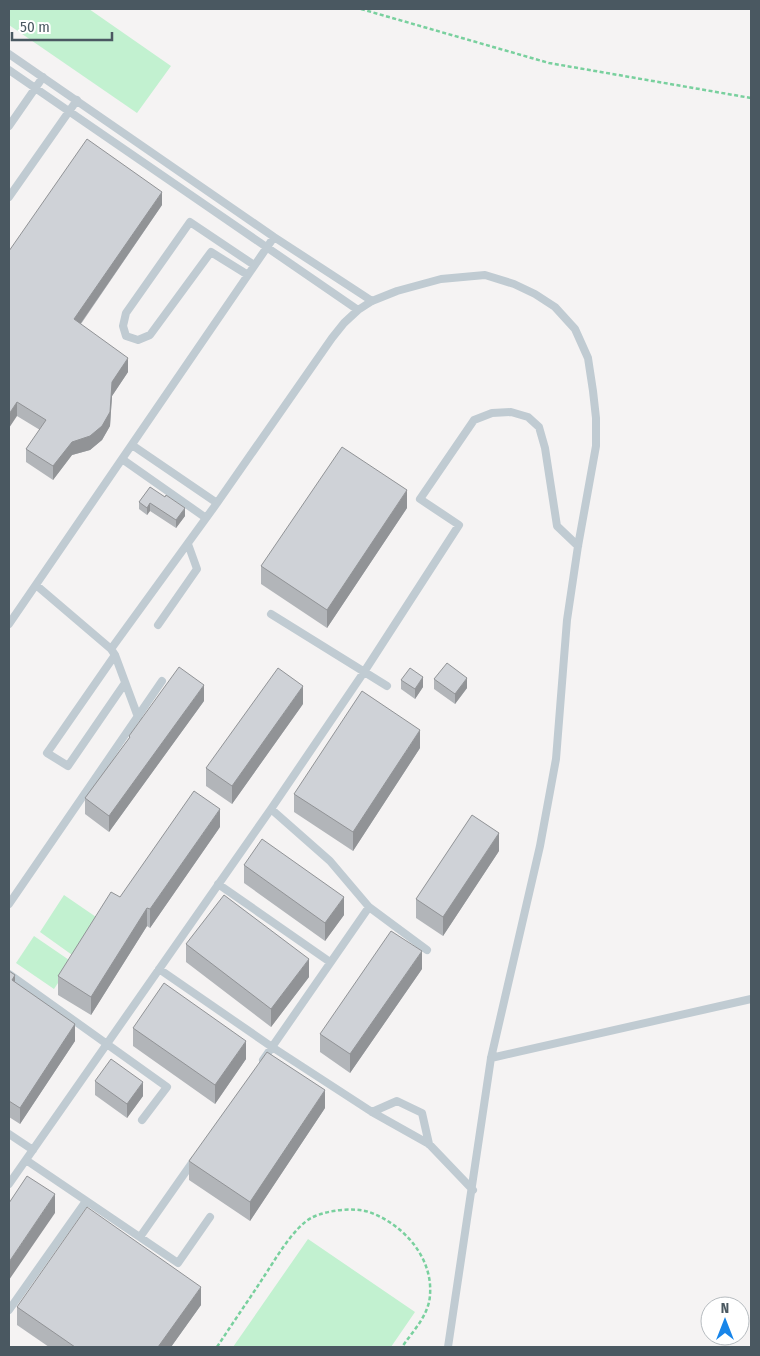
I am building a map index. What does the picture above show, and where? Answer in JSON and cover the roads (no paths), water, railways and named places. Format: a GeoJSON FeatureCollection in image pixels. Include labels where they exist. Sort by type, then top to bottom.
{"type":"FeatureCollection","features":[{"type":"Feature","properties":{"kind":"lane"},"geometry":{"type":"LineString","coordinates":[[9,54],[274,237],[372,301]]}},
{"type":"Feature","properties":{"kind":"lane"},"geometry":{"type":"LineString","coordinates":[[9,70],[358,310]]}},
{"type":"Feature","properties":{"kind":"lane"},"geometry":{"type":"LineString","coordinates":[[9,126],[43,77]]}},
{"type":"Feature","properties":{"kind":"lane"},"geometry":{"type":"LineString","coordinates":[[9,197],[77,100]]}},
{"type":"Feature","properties":{"kind":"lane"},"geometry":{"type":"LineString","coordinates":[[248,275],[211,252],[150,335],[138,340],[126,336],[123,326],[126,313],[190,222],[254,266]]}},
{"type":"Feature","properties":{"kind":"lane"},"geometry":{"type":"LineString","coordinates":[[9,624],[274,237]]}},
{"type":"Feature","properties":{"kind":"lane"},"geometry":{"type":"LineString","coordinates":[[125,682],[68,766],[47,752],[113,652],[332,338],[358,310],[372,301],[397,291],[441,278],[484,276],[514,284],[535,294],[555,307],[575,329],[588,358],[593,391],[596,446],[567,620],[554,768],[540,846],[491,1058],[473,1190],[448,1347]]}},
{"type":"Feature","properties":{"kind":"lane"},"geometry":{"type":"LineString","coordinates":[[9,1184],[271,809],[364,672],[459,525],[420,499],[474,420],[492,413],[511,412],[528,417],[538,428],[545,448],[557,526],[578,546]]}},
{"type":"Feature","properties":{"kind":"lane"},"geometry":{"type":"LineString","coordinates":[[132,444],[217,504]]}},
{"type":"Feature","properties":{"kind":"lane"},"geometry":{"type":"LineString","coordinates":[[122,459],[206,518]]}},
{"type":"Feature","properties":{"kind":"lane"},"geometry":{"type":"LineString","coordinates":[[158,625],[197,569],[188,544]]}},
{"type":"Feature","properties":{"kind":"lane"},"geometry":{"type":"LineString","coordinates":[[36,585],[113,652],[138,717]]}},
{"type":"Feature","properties":{"kind":"lane"},"geometry":{"type":"LineString","coordinates":[[271,614],[387,686]]}},
{"type":"Feature","properties":{"kind":"lane"},"geometry":{"type":"LineString","coordinates":[[9,904],[162,681]]}},
{"type":"Feature","properties":{"kind":"lane"},"geometry":{"type":"LineString","coordinates":[[271,809],[330,861],[369,907],[427,950]]}},
{"type":"Feature","properties":{"kind":"lane"},"geometry":{"type":"LineString","coordinates":[[218,884],[330,962]]}},
{"type":"Feature","properties":{"kind":"lane"},"geometry":{"type":"LineString","coordinates":[[261,1063],[369,907]]}},
{"type":"Feature","properties":{"kind":"lane"},"geometry":{"type":"LineString","coordinates":[[159,969],[272,1047],[372,1112],[429,1144],[473,1190]]}},
{"type":"Feature","properties":{"kind":"lane"},"geometry":{"type":"LineString","coordinates":[[9,974],[167,1086],[142,1120]]}},
{"type":"Feature","properties":{"kind":"lane"},"geometry":{"type":"LineString","coordinates":[[491,1058],[751,999]]}},
{"type":"Feature","properties":{"kind":"lane"},"geometry":{"type":"LineString","coordinates":[[372,1112],[397,1101],[422,1113],[429,1144]]}},
{"type":"Feature","properties":{"kind":"lane"},"geometry":{"type":"LineString","coordinates":[[9,1134],[33,1150]]}},
{"type":"Feature","properties":{"kind":"lane"},"geometry":{"type":"LineString","coordinates":[[140,1238],[200,1150]]}},
{"type":"Feature","properties":{"kind":"lane"},"geometry":{"type":"LineString","coordinates":[[26,1160],[178,1263],[210,1217]]}},
{"type":"Feature","properties":{"kind":"lane"},"geometry":{"type":"LineString","coordinates":[[9,1310],[86,1201]]}}]}
